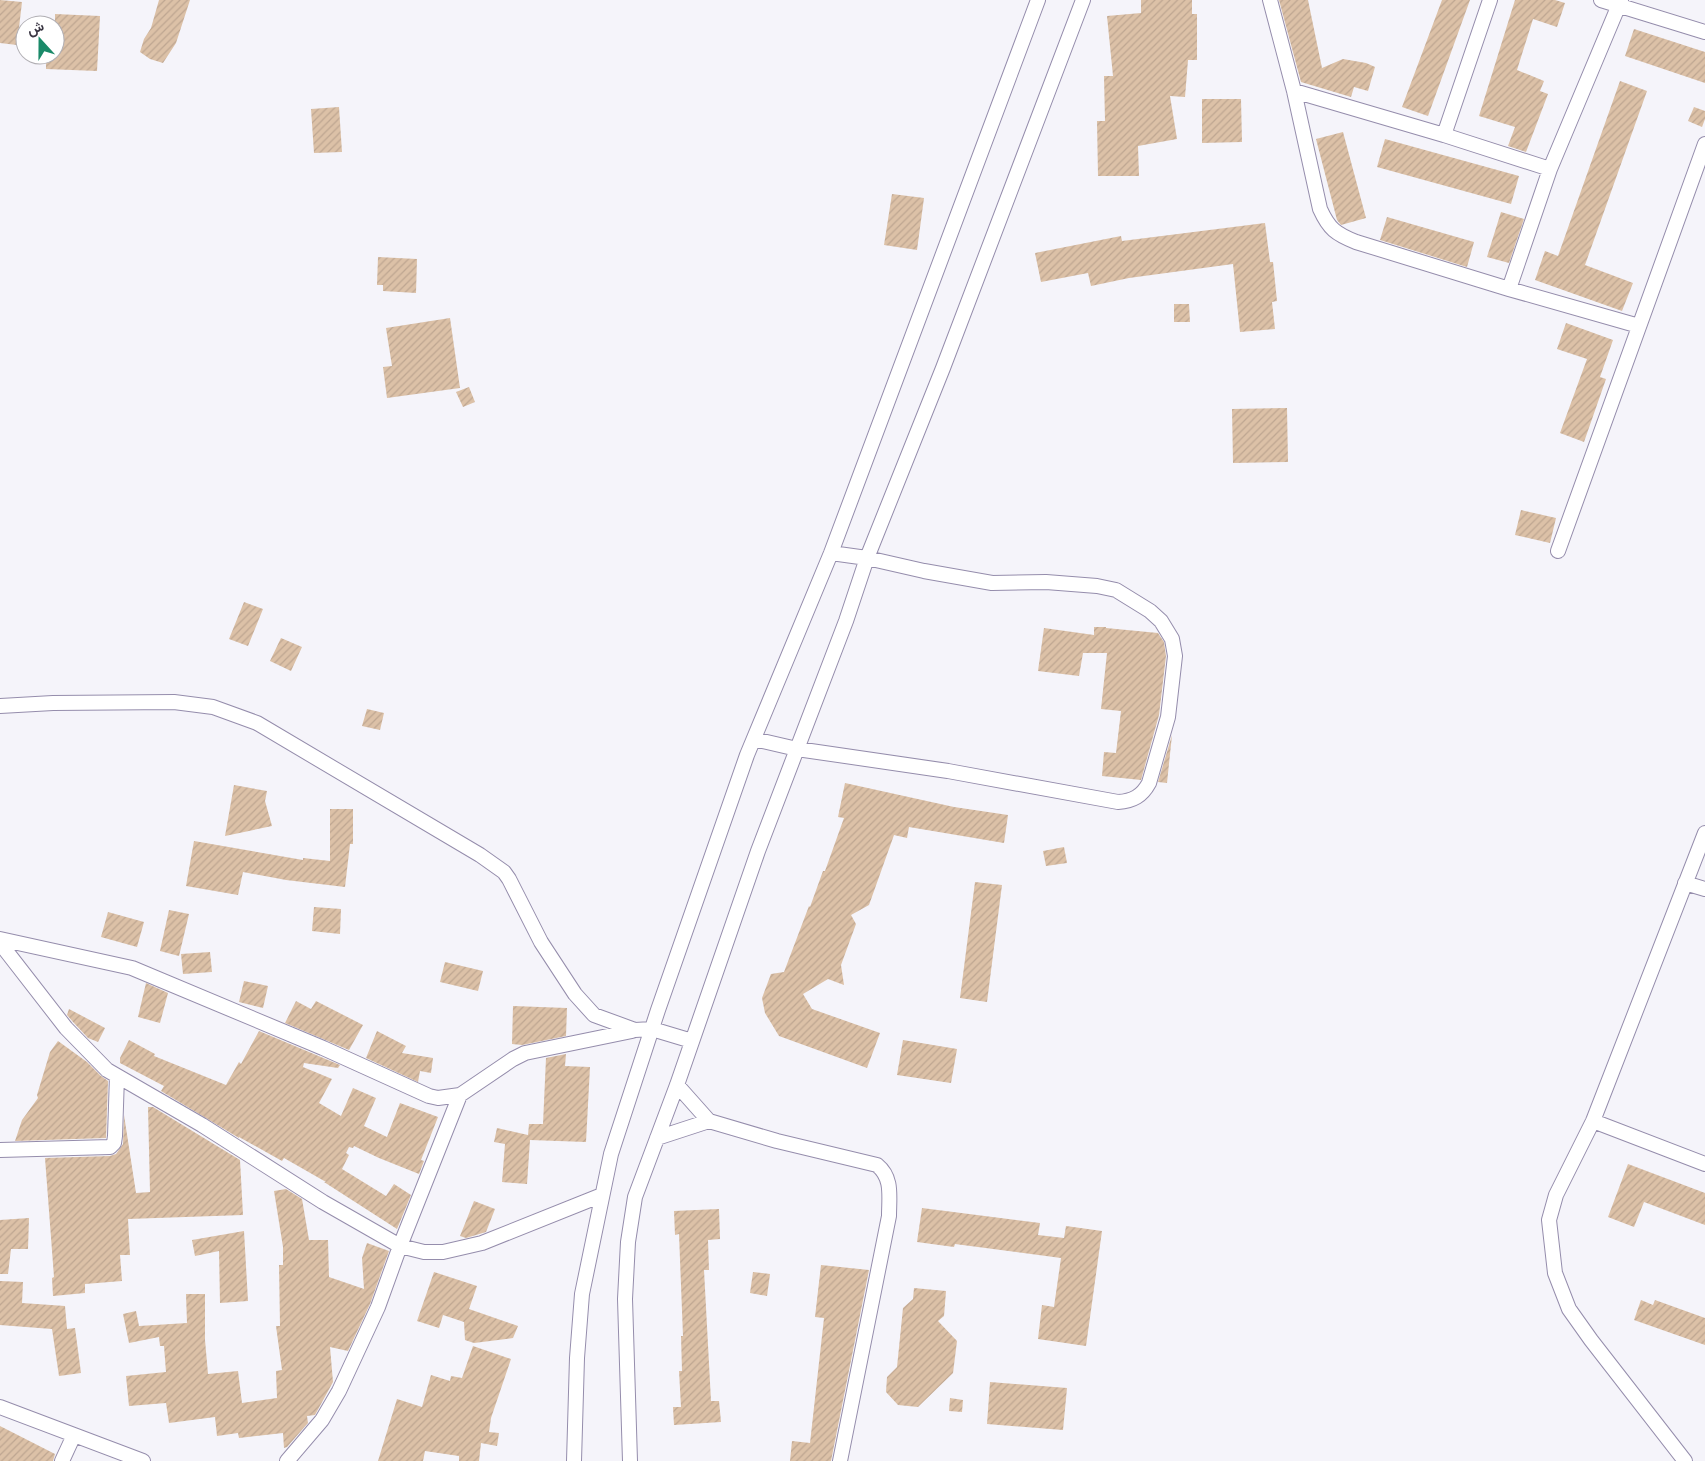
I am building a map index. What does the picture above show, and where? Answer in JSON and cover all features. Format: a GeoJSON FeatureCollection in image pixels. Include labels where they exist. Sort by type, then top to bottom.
{"type":"FeatureCollection","features":[{"type":"Feature","properties":{"kind":"street"},"geometry":{"type":"LineString","coordinates":[[574,1461],[577,1358],[582,1294],[611,1154],[652,1030],[754,740],[831,553],[1038,0]]}},
{"type":"Feature","properties":{"kind":"street"},"geometry":{"type":"LineString","coordinates":[[630,1461],[625,1299],[628,1242],[635,1197],[677,1085],[758,851],[846,621],[868,558],[943,368],[1083,0]]}},
{"type":"Feature","properties":{"kind":"street"},"geometry":{"type":"LineString","coordinates":[[1270,0],[1294,91],[1320,210],[1327,223],[1338,235],[1509,289],[1639,326]]}},
{"type":"Feature","properties":{"kind":"street"},"geometry":{"type":"LineString","coordinates":[[1444,135],[1490,0]]}},
{"type":"Feature","properties":{"kind":"street"},"geometry":{"type":"LineString","coordinates":[[1601,0],[1620,3],[1705,32]]}},
{"type":"Feature","properties":{"kind":"street"},"geometry":{"type":"LineString","coordinates":[[1509,289],[1550,169],[1620,3]]}},
{"type":"Feature","properties":{"kind":"street"},"geometry":{"type":"LineString","coordinates":[[1294,91],[1444,135],[1550,169]]}},
{"type":"Feature","properties":{"kind":"street"},"geometry":{"type":"LineString","coordinates":[[1558,551],[1705,144]]}},
{"type":"Feature","properties":{"kind":"street"},"geometry":{"type":"LineString","coordinates":[[754,740],[797,749],[948,772],[1118,802],[1129,802],[1137,798],[1149,783],[1168,717],[1175,656],[1172,639],[1161,621],[1150,611],[1116,590],[1097,586],[1046,582],[992,582],[924,571],[868,558],[831,553]]}},
{"type":"Feature","properties":{"kind":"street"},"geometry":{"type":"LineString","coordinates":[[0,706],[53,703],[174,702],[213,707],[257,724],[480,855],[504,872],[541,942],[575,994],[594,1015],[635,1030]]}},
{"type":"Feature","properties":{"kind":"street"},"geometry":{"type":"LineString","coordinates":[[1685,1461],[1590,1340],[1569,1309],[1555,1273],[1549,1220],[1556,1195],[1594,1121],[1705,832]]}},
{"type":"Feature","properties":{"kind":"street"},"geometry":{"type":"LineString","coordinates":[[1685,883],[1705,889]]}},
{"type":"Feature","properties":{"kind":"street"},"geometry":{"type":"LineString","coordinates":[[0,939],[132,968],[323,1048],[429,1096],[438,1098],[460,1095],[525,1053],[635,1030],[652,1030],[692,1041]]}},
{"type":"Feature","properties":{"kind":"street"},"geometry":{"type":"LineString","coordinates":[[0,943],[66,1028],[107,1070],[202,1126],[323,1202],[400,1246],[424,1252],[443,1252],[482,1243],[602,1195]]}},
{"type":"Feature","properties":{"kind":"street"},"geometry":{"type":"LineString","coordinates":[[0,1150],[110,1147],[114,1143],[115,1136],[116,1076]]}},
{"type":"Feature","properties":{"kind":"street"},"geometry":{"type":"LineString","coordinates":[[677,1085],[708,1121],[777,1141],[877,1165],[885,1172],[888,1180],[889,1216],[840,1461]]}},
{"type":"Feature","properties":{"kind":"street"},"geometry":{"type":"LineString","coordinates":[[288,1461],[322,1420],[339,1391],[378,1307],[460,1095]]}},
{"type":"Feature","properties":{"kind":"street"},"geometry":{"type":"LineString","coordinates":[[657,1138],[708,1121]]}},
{"type":"Feature","properties":{"kind":"street"},"geometry":{"type":"LineString","coordinates":[[1594,1121],[1705,1164]]}},
{"type":"Feature","properties":{"kind":"street"},"geometry":{"type":"LineString","coordinates":[[0,1407],[143,1461]]}},
{"type":"Feature","properties":{"kind":"street"},"geometry":{"type":"LineString","coordinates":[[62,1461],[74,1435]]}},
{"type":"Feature","properties":{"kind":"building"},"geometry":{"type":"Polygon","coordinates":[[[0,0],[22,2],[20,15],[15,15],[15,45],[0,43],[0,0]]]}},
{"type":"Feature","properties":{"kind":"building"},"geometry":{"type":"Polygon","coordinates":[[[159,0],[190,0],[176,43],[163,63],[150,59],[140,52],[144,39],[151,28],[159,0]]]}},
{"type":"Feature","properties":{"kind":"building"},"geometry":{"type":"Polygon","coordinates":[[[1141,0],[1192,0],[1192,14],[1197,14],[1197,60],[1188,60],[1185,97],[1170,96],[1177,139],[1138,146],[1139,176],[1098,176],[1097,121],[1105,121],[1104,76],[1113,76],[1107,16],[1141,13],[1141,0]]]}},
{"type":"Feature","properties":{"kind":"building"},"geometry":{"type":"Polygon","coordinates":[[[1279,0],[1308,0],[1322,68],[1343,59],[1366,63],[1375,67],[1368,91],[1354,87],[1351,97],[1301,82],[1279,0]]]}},
{"type":"Feature","properties":{"kind":"building"},"geometry":{"type":"Polygon","coordinates":[[[1442,0],[1470,0],[1428,116],[1402,107],[1442,0]]]}},
{"type":"Feature","properties":{"kind":"building"},"geometry":{"type":"Polygon","coordinates":[[[1515,0],[1555,0],[1565,3],[1557,27],[1533,19],[1517,70],[1544,81],[1540,91],[1548,94],[1526,152],[1508,146],[1515,127],[1479,116],[1515,0]]]}},
{"type":"Feature","properties":{"kind":"building"},"geometry":{"type":"Polygon","coordinates":[[[55,14],[100,16],[97,71],[46,69],[46,65],[65,65],[65,15],[55,14]]]}},
{"type":"Feature","properties":{"kind":"building"},"geometry":{"type":"Polygon","coordinates":[[[1634,29],[1705,52],[1705,83],[1625,56],[1634,29]]]}},
{"type":"Feature","properties":{"kind":"building"},"geometry":{"type":"Polygon","coordinates":[[[1620,81],[1647,91],[1585,265],[1633,283],[1622,311],[1535,280],[1545,251],[1558,256],[1620,81]]]}},
{"type":"Feature","properties":{"kind":"building"},"geometry":{"type":"Polygon","coordinates":[[[1202,99],[1241,99],[1242,142],[1202,143],[1202,99]]]}},
{"type":"Feature","properties":{"kind":"building"},"geometry":{"type":"Polygon","coordinates":[[[339,107],[342,152],[314,153],[311,109],[339,107]]]}},
{"type":"Feature","properties":{"kind":"building"},"geometry":{"type":"Polygon","coordinates":[[[1694,107],[1705,111],[1702,127],[1688,121],[1694,107]]]}},
{"type":"Feature","properties":{"kind":"building"},"geometry":{"type":"Polygon","coordinates":[[[1343,132],[1366,218],[1341,225],[1337,220],[1316,139],[1343,132]]]}},
{"type":"Feature","properties":{"kind":"building"},"geometry":{"type":"Polygon","coordinates":[[[1385,139],[1519,176],[1511,204],[1377,167],[1385,139]]]}},
{"type":"Feature","properties":{"kind":"building"},"geometry":{"type":"Polygon","coordinates":[[[892,194],[924,198],[917,250],[884,245],[892,194]]]}},
{"type":"Feature","properties":{"kind":"building"},"geometry":{"type":"Polygon","coordinates":[[[1501,212],[1524,219],[1509,263],[1487,257],[1501,212]]]}},
{"type":"Feature","properties":{"kind":"building"},"geometry":{"type":"Polygon","coordinates":[[[1387,217],[1474,242],[1467,267],[1380,240],[1387,217]]]}},
{"type":"Feature","properties":{"kind":"building"},"geometry":{"type":"Polygon","coordinates":[[[1265,223],[1270,262],[1273,262],[1277,301],[1272,302],[1275,329],[1240,332],[1233,264],[1129,278],[1091,286],[1088,273],[1041,282],[1035,253],[1121,236],[1122,241],[1265,223]]]}},
{"type":"Feature","properties":{"kind":"building"},"geometry":{"type":"Polygon","coordinates":[[[378,257],[417,259],[416,293],[383,291],[383,285],[377,285],[378,257]]]}},
{"type":"Feature","properties":{"kind":"building"},"geometry":{"type":"Polygon","coordinates":[[[1174,304],[1189,304],[1190,322],[1174,322],[1174,304]]]}},
{"type":"Feature","properties":{"kind":"building"},"geometry":{"type":"Polygon","coordinates":[[[450,318],[460,388],[387,398],[383,367],[392,366],[386,328],[450,318]]]}},
{"type":"Feature","properties":{"kind":"building"},"geometry":{"type":"Polygon","coordinates":[[[1566,323],[1613,340],[1600,377],[1606,379],[1584,442],[1560,433],[1587,359],[1557,349],[1566,323]]]}},
{"type":"Feature","properties":{"kind":"building"},"geometry":{"type":"Polygon","coordinates":[[[469,387],[475,402],[463,407],[456,392],[469,387]]]}},
{"type":"Feature","properties":{"kind":"building"},"geometry":{"type":"Polygon","coordinates":[[[1287,408],[1288,462],[1233,463],[1232,409],[1287,408]]]}},
{"type":"Feature","properties":{"kind":"building"},"geometry":{"type":"Polygon","coordinates":[[[1521,510],[1556,518],[1550,543],[1515,535],[1521,510]]]}},
{"type":"Feature","properties":{"kind":"building"},"geometry":{"type":"Polygon","coordinates":[[[244,602],[263,609],[248,646],[229,639],[244,602]]]}},
{"type":"Feature","properties":{"kind":"building"},"geometry":{"type":"Polygon","coordinates":[[[1094,627],[1158,633],[1164,642],[1166,656],[1159,715],[1141,780],[1102,776],[1104,752],[1116,753],[1121,711],[1101,709],[1107,653],[1083,653],[1079,676],[1038,671],[1044,628],[1094,635],[1094,627]]]}},
{"type":"Feature","properties":{"kind":"building"},"geometry":{"type":"Polygon","coordinates":[[[281,638],[302,647],[291,671],[270,661],[281,638]]]}},
{"type":"Feature","properties":{"kind":"building"},"geometry":{"type":"Polygon","coordinates":[[[367,709],[384,713],[380,730],[362,726],[367,709]]]}},
{"type":"Feature","properties":{"kind":"building"},"geometry":{"type":"Polygon","coordinates":[[[1172,735],[1167,783],[1158,782],[1172,735]]]}},
{"type":"Feature","properties":{"kind":"building"},"geometry":{"type":"Polygon","coordinates":[[[845,783],[954,807],[1008,815],[1004,843],[909,827],[907,838],[894,835],[869,905],[851,915],[856,924],[841,965],[844,985],[828,979],[803,994],[812,1009],[880,1033],[867,1068],[779,1036],[765,1013],[762,998],[771,974],[784,972],[823,871],[825,871],[844,818],[838,817],[845,783]]]}},
{"type":"Feature","properties":{"kind":"building"},"geometry":{"type":"Polygon","coordinates":[[[234,785],[267,791],[265,801],[272,826],[225,836],[234,785]]]}},
{"type":"Feature","properties":{"kind":"building"},"geometry":{"type":"Polygon","coordinates":[[[330,809],[353,809],[353,844],[350,844],[345,887],[286,880],[243,872],[238,895],[186,886],[194,841],[303,860],[303,858],[330,861],[330,809]]]}},
{"type":"Feature","properties":{"kind":"building"},"geometry":{"type":"Polygon","coordinates":[[[1064,847],[1067,863],[1046,866],[1043,851],[1064,847]]]}},
{"type":"Feature","properties":{"kind":"building"},"geometry":{"type":"Polygon","coordinates":[[[975,882],[1002,885],[987,1002],[960,998],[975,882]]]}},
{"type":"Feature","properties":{"kind":"building"},"geometry":{"type":"Polygon","coordinates":[[[314,907],[341,909],[340,934],[312,931],[314,907]]]}},
{"type":"Feature","properties":{"kind":"building"},"geometry":{"type":"Polygon","coordinates":[[[169,910],[189,914],[179,956],[160,951],[169,910]]]}},
{"type":"Feature","properties":{"kind":"building"},"geometry":{"type":"Polygon","coordinates":[[[108,912],[144,922],[137,947],[101,937],[108,912]]]}},
{"type":"Feature","properties":{"kind":"building"},"geometry":{"type":"Polygon","coordinates":[[[210,952],[212,972],[183,974],[181,954],[210,952]]]}},
{"type":"Feature","properties":{"kind":"building"},"geometry":{"type":"Polygon","coordinates":[[[445,962],[483,971],[478,991],[440,982],[445,962]]]}},
{"type":"Feature","properties":{"kind":"building"},"geometry":{"type":"Polygon","coordinates":[[[244,981],[268,986],[263,1008],[239,1002],[244,981]]]}},
{"type":"Feature","properties":{"kind":"building"},"geometry":{"type":"Polygon","coordinates":[[[146,983],[168,993],[160,1023],[138,1017],[146,983]]]}},
{"type":"Feature","properties":{"kind":"building"},"geometry":{"type":"Polygon","coordinates":[[[296,1001],[311,1009],[316,1001],[363,1025],[349,1050],[285,1023],[296,1001]]]}},
{"type":"Feature","properties":{"kind":"building"},"geometry":{"type":"Polygon","coordinates":[[[513,1006],[567,1008],[566,1036],[522,1045],[512,1044],[513,1006]]]}},
{"type":"Feature","properties":{"kind":"building"},"geometry":{"type":"Polygon","coordinates":[[[69,1009],[105,1028],[98,1042],[88,1038],[73,1022],[67,1015],[69,1009]]]}},
{"type":"Feature","properties":{"kind":"building"},"geometry":{"type":"Polygon","coordinates":[[[259,1031],[340,1065],[338,1068],[304,1063],[303,1067],[332,1079],[319,1103],[341,1116],[353,1088],[376,1098],[364,1126],[387,1137],[400,1103],[438,1117],[421,1160],[424,1161],[419,1174],[354,1146],[353,1148],[349,1147],[346,1153],[349,1155],[342,1169],[386,1196],[394,1184],[411,1195],[397,1229],[324,1182],[326,1182],[284,1158],[282,1161],[239,1138],[161,1091],[164,1086],[120,1063],[120,1058],[129,1040],[155,1054],[154,1056],[226,1085],[239,1062],[241,1064],[259,1031]]]}},
{"type":"Feature","properties":{"kind":"building"},"geometry":{"type":"Polygon","coordinates":[[[377,1031],[406,1046],[402,1053],[433,1058],[431,1073],[420,1071],[418,1082],[366,1058],[377,1031]]]}},
{"type":"Feature","properties":{"kind":"building"},"geometry":{"type":"Polygon","coordinates":[[[903,1040],[957,1049],[951,1083],[897,1075],[903,1040]]]}},
{"type":"Feature","properties":{"kind":"building"},"geometry":{"type":"Polygon","coordinates":[[[58,1041],[87,1062],[108,1081],[106,1138],[15,1141],[22,1120],[38,1098],[37,1095],[50,1052],[58,1041]]]}},
{"type":"Feature","properties":{"kind":"building"},"geometry":{"type":"Polygon","coordinates":[[[566,1054],[565,1066],[590,1067],[586,1142],[530,1140],[527,1184],[502,1182],[505,1144],[494,1142],[497,1128],[528,1135],[529,1124],[543,1124],[546,1058],[566,1054]]]}},
{"type":"Feature","properties":{"kind":"building"},"geometry":{"type":"Polygon","coordinates":[[[148,1107],[153,1107],[240,1160],[243,1215],[128,1219],[130,1255],[120,1255],[122,1281],[85,1284],[85,1293],[53,1296],[52,1278],[54,1277],[45,1158],[110,1156],[116,1154],[123,1144],[124,1115],[136,1193],[150,1192],[148,1107]]]}},
{"type":"Feature","properties":{"kind":"building"},"geometry":{"type":"Polygon","coordinates":[[[1628,1164],[1705,1193],[1705,1225],[1644,1202],[1634,1227],[1608,1217],[1628,1164]]]}},
{"type":"Feature","properties":{"kind":"building"},"geometry":{"type":"Polygon","coordinates":[[[286,1189],[302,1199],[309,1240],[328,1240],[329,1277],[364,1289],[362,1258],[367,1243],[389,1251],[370,1304],[348,1351],[330,1347],[333,1382],[315,1415],[307,1416],[308,1423],[284,1448],[283,1433],[239,1438],[238,1433],[217,1436],[215,1417],[169,1423],[166,1403],[129,1406],[126,1376],[166,1372],[164,1346],[160,1346],[159,1337],[129,1343],[123,1314],[136,1311],[139,1326],[187,1323],[186,1294],[205,1294],[205,1340],[208,1374],[238,1371],[242,1403],[277,1398],[276,1371],[282,1370],[276,1326],[280,1326],[279,1265],[283,1265],[283,1247],[274,1191],[286,1189]]]}},
{"type":"Feature","properties":{"kind":"building"},"geometry":{"type":"Polygon","coordinates":[[[474,1201],[495,1209],[486,1232],[466,1238],[460,1236],[474,1201]]]}},
{"type":"Feature","properties":{"kind":"building"},"geometry":{"type":"Polygon","coordinates":[[[922,1208],[1040,1223],[1038,1235],[1064,1238],[1066,1226],[1102,1231],[1086,1346],[1038,1339],[1042,1305],[1054,1307],[1061,1258],[955,1244],[954,1247],[917,1242],[922,1208]]]}},
{"type":"Feature","properties":{"kind":"building"},"geometry":{"type":"Polygon","coordinates":[[[719,1209],[720,1239],[708,1240],[709,1270],[704,1270],[711,1401],[719,1401],[721,1422],[674,1425],[673,1407],[681,1407],[679,1371],[682,1371],[681,1336],[683,1336],[679,1234],[675,1235],[674,1211],[719,1209]]]}},
{"type":"Feature","properties":{"kind":"building"},"geometry":{"type":"Polygon","coordinates":[[[29,1218],[28,1249],[11,1249],[8,1274],[0,1274],[0,1220],[29,1218]]]}},
{"type":"Feature","properties":{"kind":"building"},"geometry":{"type":"Polygon","coordinates":[[[244,1231],[248,1301],[220,1303],[219,1251],[195,1256],[192,1240],[244,1231]]]}},
{"type":"Feature","properties":{"kind":"building"},"geometry":{"type":"Polygon","coordinates":[[[821,1265],[869,1270],[831,1461],[790,1461],[792,1441],[810,1443],[824,1318],[815,1317],[821,1265]]]}},
{"type":"Feature","properties":{"kind":"building"},"geometry":{"type":"Polygon","coordinates":[[[434,1272],[477,1286],[469,1309],[518,1326],[513,1338],[474,1343],[465,1340],[464,1322],[443,1315],[439,1328],[417,1321],[434,1272]]]}},
{"type":"Feature","properties":{"kind":"building"},"geometry":{"type":"Polygon","coordinates":[[[753,1272],[770,1274],[767,1296],[750,1293],[753,1272]]]}},
{"type":"Feature","properties":{"kind":"building"},"geometry":{"type":"Polygon","coordinates":[[[0,1281],[23,1282],[22,1303],[65,1306],[67,1329],[75,1328],[81,1373],[59,1376],[52,1329],[0,1325],[0,1281]]]}},
{"type":"Feature","properties":{"kind":"building"},"geometry":{"type":"Polygon","coordinates":[[[914,1288],[946,1291],[944,1316],[938,1321],[957,1341],[953,1373],[918,1407],[898,1405],[886,1392],[887,1377],[897,1367],[903,1308],[913,1299],[914,1288]]]}},
{"type":"Feature","properties":{"kind":"building"},"geometry":{"type":"Polygon","coordinates":[[[1641,1300],[1653,1305],[1655,1300],[1705,1318],[1705,1345],[1634,1320],[1641,1300]]]}},
{"type":"Feature","properties":{"kind":"building"},"geometry":{"type":"Polygon","coordinates":[[[473,1346],[511,1359],[491,1418],[489,1432],[499,1433],[497,1446],[481,1443],[479,1461],[459,1461],[459,1456],[425,1451],[423,1461],[378,1461],[397,1399],[422,1407],[431,1375],[450,1381],[451,1376],[462,1378],[473,1346]]]}},
{"type":"Feature","properties":{"kind":"building"},"geometry":{"type":"Polygon","coordinates":[[[990,1382],[1067,1388],[1063,1430],[987,1424],[990,1382]]]}},
{"type":"Feature","properties":{"kind":"building"},"geometry":{"type":"Polygon","coordinates":[[[950,1398],[963,1400],[962,1412],[949,1411],[950,1398]]]}},
{"type":"Feature","properties":{"kind":"building"},"geometry":{"type":"Polygon","coordinates":[[[0,1426],[55,1454],[53,1461],[0,1461],[0,1426]]]}}]}
